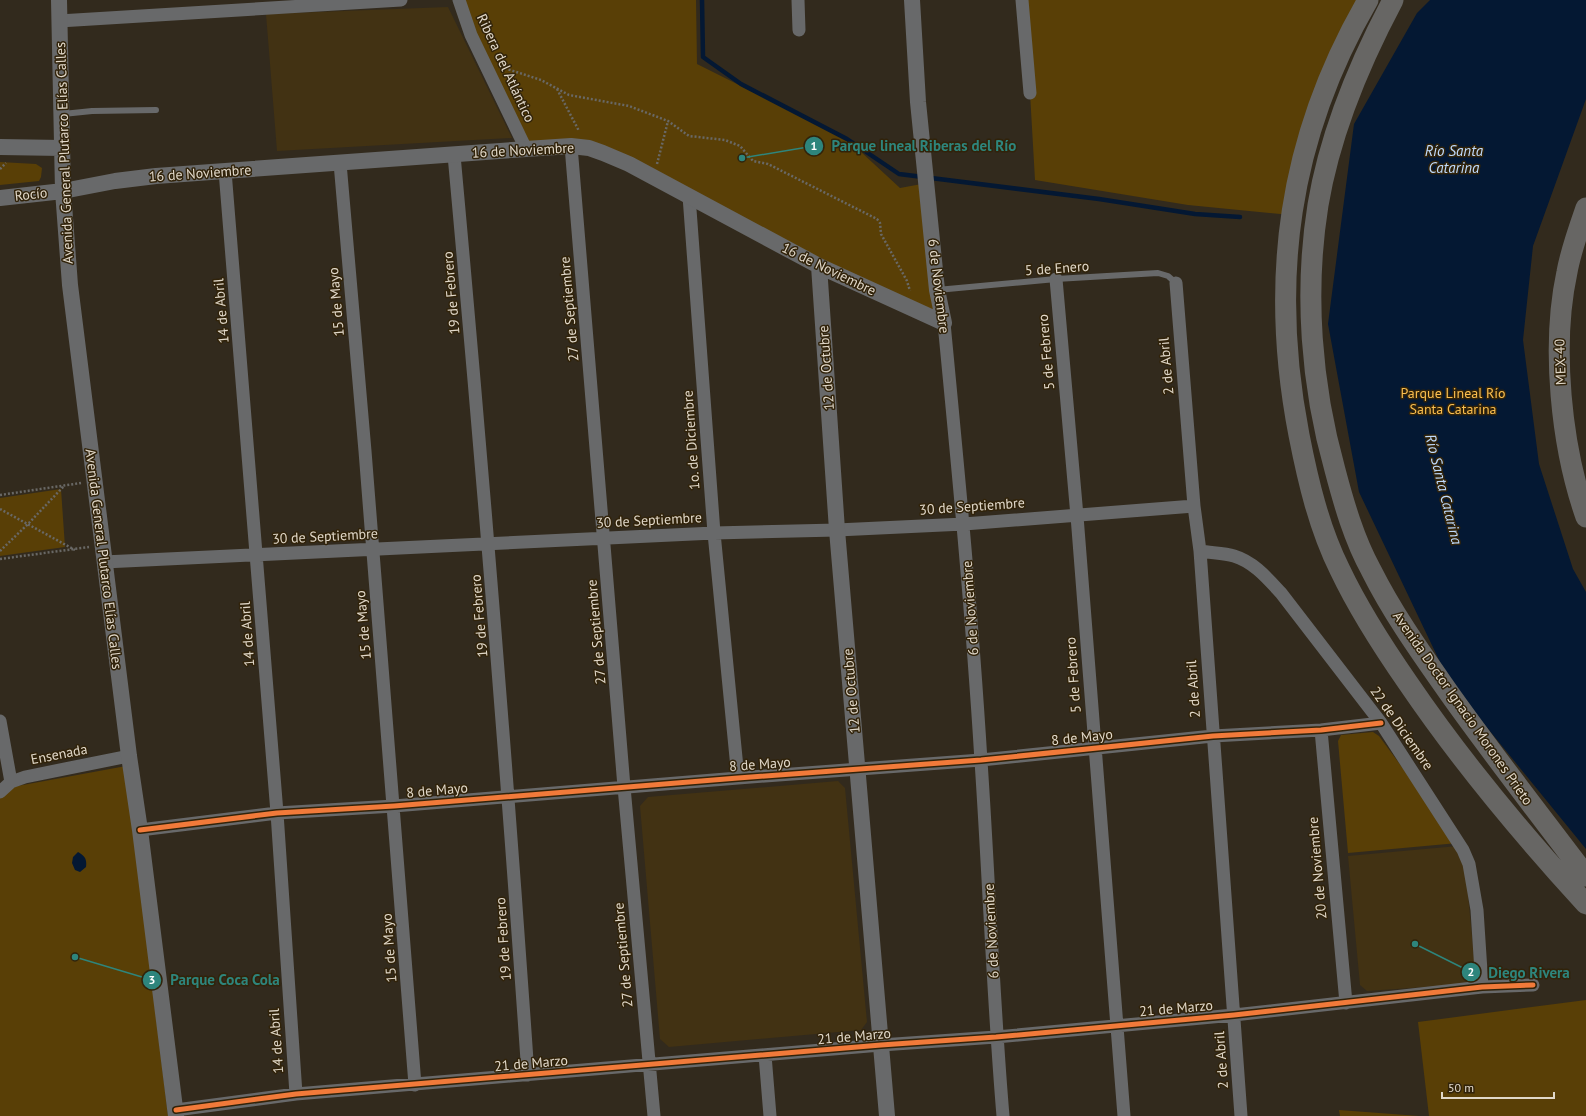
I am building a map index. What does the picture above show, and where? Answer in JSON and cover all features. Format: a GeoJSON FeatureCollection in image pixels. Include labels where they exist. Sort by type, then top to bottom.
{"type":"FeatureCollection","features":[{"type":"Feature","properties":{"kind":"highway","name":"Avenida Doctor Ignacio Morones Prieto"},"geometry":{"type":"LineString","coordinates":[[1368,0],[1354,23],[1329,76],[1308,137],[1293,197],[1286,259],[1284,323],[1292,399],[1307,476],[1322,527],[1339,569],[1360,610],[1385,649],[1431,716],[1500,805],[1586,904]]}},
{"type":"Feature","properties":{"kind":"highway","name":"Avenida Doctor Ignacio Morones Prieto"},"geometry":{"type":"LineString","coordinates":[[1393,0],[1370,43],[1350,93],[1332,145],[1318,204],[1312,262],[1311,316],[1323,429],[1348,514],[1369,568],[1402,626],[1485,744],[1586,876]]}},
{"type":"Feature","properties":{"kind":"highway","name":"MEX-40"},"geometry":{"type":"LineString","coordinates":[[1586,208],[1567,272],[1560,323],[1559,368],[1573,470],[1586,517]]}},
{"type":"Feature","properties":{"kind":"street","name":"Avenida General Plutarco Elías Calles"},"geometry":{"type":"LineString","coordinates":[[59,0],[63,191],[70,285],[104,562],[176,1113]]}},
{"type":"Feature","properties":{"kind":"street"},"geometry":{"type":"LineString","coordinates":[[59,21],[219,6],[402,0]]}},
{"type":"Feature","properties":{"kind":"street","name":"Ribera del Atlántico"},"geometry":{"type":"LineString","coordinates":[[459,0],[471,36],[526,149]]}},
{"type":"Feature","properties":{"kind":"street"},"geometry":{"type":"LineString","coordinates":[[798,0],[799,30]]}},
{"type":"Feature","properties":{"kind":"street","name":"6 de Noviembre"},"geometry":{"type":"LineString","coordinates":[[912,0],[918,102],[937,290],[944,322],[964,524],[981,760],[996,1037],[1003,1116]]}},
{"type":"Feature","properties":{"kind":"street"},"geometry":{"type":"LineString","coordinates":[[1022,0],[1030,93]]}},
{"type":"Feature","properties":{"kind":"street","name":"16 de Noviembre"},"geometry":{"type":"LineString","coordinates":[[63,191],[115,181],[225,171],[571,146],[589,148],[629,164],[819,266],[944,322]]}},
{"type":"Feature","properties":{"kind":"street","name":"27 de Septiembre"},"geometry":{"type":"LineString","coordinates":[[571,146],[605,539],[624,787],[654,1116]]}},
{"type":"Feature","properties":{"kind":"street"},"geometry":{"type":"LineString","coordinates":[[0,147],[62,148]]}},
{"type":"Feature","properties":{"kind":"street","name":"19 de Febrero"},"geometry":{"type":"LineString","coordinates":[[454,155],[489,544],[509,796],[528,1075]]}},
{"type":"Feature","properties":{"kind":"street","name":"15 de Mayo"},"geometry":{"type":"LineString","coordinates":[[340,163],[394,806],[415,1084]]}},
{"type":"Feature","properties":{"kind":"street","name":"14 de Abril"},"geometry":{"type":"LineString","coordinates":[[225,171],[277,813],[296,1094]]}},
{"type":"Feature","properties":{"kind":"street","name":"Rocío"},"geometry":{"type":"LineString","coordinates":[[0,198],[63,191]]}},
{"type":"Feature","properties":{"kind":"street","name":"1o. de Diciembre"},"geometry":{"type":"LineString","coordinates":[[689,196],[714,533],[738,778]]}},
{"type":"Feature","properties":{"kind":"street","name":"12 de Octubre"},"geometry":{"type":"LineString","coordinates":[[819,266],[837,530],[887,1116]]}},
{"type":"Feature","properties":{"kind":"street","name":"5 de Febrero"},"geometry":{"type":"LineString","coordinates":[[1056,279],[1077,516],[1124,1116]]}},
{"type":"Feature","properties":{"kind":"street","name":"2 de Abril"},"geometry":{"type":"LineString","coordinates":[[1176,283],[1194,506],[1200,551],[1241,1116]]}},
{"type":"Feature","properties":{"kind":"street","name":"30 de Septiembre"},"geometry":{"type":"LineString","coordinates":[[104,562],[714,533],[837,530],[964,524],[1194,506]]}},
{"type":"Feature","properties":{"kind":"street","name":"22 de Diciembre"},"geometry":{"type":"LineString","coordinates":[[1200,551],[1234,556],[1249,563],[1264,575],[1281,593],[1381,723],[1457,838],[1467,858],[1477,910],[1482,987]]}},
{"type":"Feature","properties":{"kind":"street"},"geometry":{"type":"LineString","coordinates":[[0,721],[11,782]]}},
{"type":"Feature","properties":{"kind":"street","name":"8 de Mayo"},"geometry":{"type":"LineString","coordinates":[[140,830],[277,813],[394,806],[858,768],[981,760],[1095,747],[1213,736],[1321,730],[1381,723]]}},
{"type":"Feature","properties":{"kind":"street","name":"20 de Noviembre"},"geometry":{"type":"LineString","coordinates":[[1321,730],[1346,1003]]}},
{"type":"Feature","properties":{"kind":"street","name":"Ensenada"},"geometry":{"type":"LineString","coordinates":[[0,792],[11,782],[38,774],[129,756]]}},
{"type":"Feature","properties":{"kind":"street","name":"21 de Marzo"},"geometry":{"type":"LineString","coordinates":[[176,1113],[296,1094],[881,1045],[996,1037],[1234,1015],[1482,987],[1533,985]]}},
{"type":"Feature","properties":{"kind":"street"},"geometry":{"type":"LineString","coordinates":[[765,1055],[770,1116]]}},
{"type":"Feature","properties":{"kind":"lane"},"geometry":{"type":"LineString","coordinates":[[61,114],[92,111],[156,110]]}},
{"type":"Feature","properties":{"kind":"lane","name":"5 de Enero"},"geometry":{"type":"LineString","coordinates":[[937,290],[1056,279],[1158,273],[1168,276],[1176,283]]}},
{"type":"Feature","properties":{"kind":"path"},"geometry":{"type":"LineString","coordinates":[[484,62],[541,80],[569,95],[629,106],[668,121],[689,136],[725,140],[740,146],[753,160],[768,164],[877,219],[880,223],[881,234],[907,282],[914,309]]}},
{"type":"Feature","properties":{"kind":"path"},"geometry":{"type":"LineString","coordinates":[[557,89],[589,148]]}},
{"type":"Feature","properties":{"kind":"path"},"geometry":{"type":"LineString","coordinates":[[654,177],[668,121]]}},
{"type":"Feature","properties":{"kind":"path"},"geometry":{"type":"LineString","coordinates":[[0,496],[94,480]]}},
{"type":"Feature","properties":{"kind":"path"},"geometry":{"type":"LineString","coordinates":[[0,551],[64,486]]}},
{"type":"Feature","properties":{"kind":"path"},"geometry":{"type":"LineString","coordinates":[[0,509],[76,550]]}},
{"type":"Feature","properties":{"kind":"path"},"geometry":{"type":"LineString","coordinates":[[0,559],[76,550],[102,545]]}},
{"type":"Feature","properties":{"kind":"shaded area"},"geometry":{"type":"Polygon","coordinates":[[[459,0],[696,0],[697,64],[847,139],[900,188],[927,183],[944,323],[603,153],[526,149],[459,0]]]}},
{"type":"Feature","properties":{"kind":"shaded area"},"geometry":{"type":"Polygon","coordinates":[[[1022,0],[1368,0],[1308,137],[1291,215],[1188,205],[1035,180],[1030,93],[1022,0]]]}},
{"type":"Feature","properties":{"kind":"shaded area"},"geometry":{"type":"Polygon","coordinates":[[[448,7],[512,138],[277,151],[266,14],[448,7]]]}},
{"type":"Feature","properties":{"kind":"shaded area"},"geometry":{"type":"Polygon","coordinates":[[[0,162],[36,164],[42,168],[41,177],[39,181],[0,185],[0,162]]]}},
{"type":"Feature","properties":{"kind":"shaded area"},"geometry":{"type":"Polygon","coordinates":[[[61,489],[65,547],[0,556],[0,498],[61,489]]]}},
{"type":"Feature","properties":{"kind":"shaded area"},"geometry":{"type":"Polygon","coordinates":[[[1373,732],[1379,736],[1458,843],[1348,853],[1338,741],[1341,735],[1373,732]]]}},
{"type":"Feature","properties":{"kind":"shaded area"},"geometry":{"type":"Polygon","coordinates":[[[126,766],[168,1116],[0,1116],[0,798],[12,787],[126,766]]]}},
{"type":"Feature","properties":{"kind":"shaded area"},"geometry":{"type":"Polygon","coordinates":[[[838,781],[845,788],[867,1022],[861,1030],[669,1047],[660,1039],[640,806],[648,797],[838,781]]]}},
{"type":"Feature","properties":{"kind":"shaded area"},"geometry":{"type":"Polygon","coordinates":[[[1458,846],[1465,863],[1476,979],[1469,984],[1367,991],[1360,985],[1348,856],[1458,846]]]}},
{"type":"Feature","properties":{"kind":"shaded area"},"geometry":{"type":"Polygon","coordinates":[[[1586,1000],[1586,1116],[1429,1116],[1418,1022],[1586,1000]]]}},
{"type":"Feature","properties":{"kind":"shaded area"},"geometry":{"type":"Polygon","coordinates":[[[1339,1110],[1419,1116],[1340,1116],[1339,1110]]]}},
{"type":"Feature","properties":{"kind":"water","name":"Río Santa Catarina"},"geometry":{"type":"Polygon","coordinates":[[[1430,0],[1586,0],[1586,99],[1533,246],[1523,340],[1539,464],[1573,569],[1586,592],[1586,849],[1449,681],[1359,492],[1328,324],[1354,124],[1417,13],[1430,0]]]}},
{"type":"Feature","properties":{"kind":"water"},"geometry":{"type":"Polygon","coordinates":[[[78,852],[84,856],[86,860],[86,867],[80,872],[75,870],[72,863],[73,857],[78,852]]]}},
{"type":"Feature","properties":{"kind":"waterway"},"geometry":{"type":"LineString","coordinates":[[702,0],[703,57],[741,84],[847,139],[899,174],[1099,199],[1195,214],[1240,217]]}},
{"type":"Feature","properties":{"kind":"cycle path"},"geometry":{"type":"LineString","coordinates":[[140,830],[277,813],[394,806],[981,760],[1213,736],[1321,730],[1381,723]]}},
{"type":"Feature","properties":{"kind":"cycle path"},"geometry":{"type":"LineString","coordinates":[[176,1110],[296,1094],[881,1045],[996,1037],[1234,1015],[1482,987],[1533,985]]}},
{"type":"Feature","properties":{"kind":"place","name":"Parque lineal Riberas del Río"},"geometry":{"type":"Point","coordinates":[742,158]}},
{"type":"Feature","properties":{"kind":"place","name":"Diego Rivera"},"geometry":{"type":"Point","coordinates":[1415,944]}},
{"type":"Feature","properties":{"kind":"place","name":"Parque Coca Cola"},"geometry":{"type":"Point","coordinates":[75,957]}},
{"type":"Feature","properties":{"kind":"park label","name":"Parque Lineal Río Santa Catarina"},"geometry":{"type":"Point","coordinates":[1453,402]}}]}
